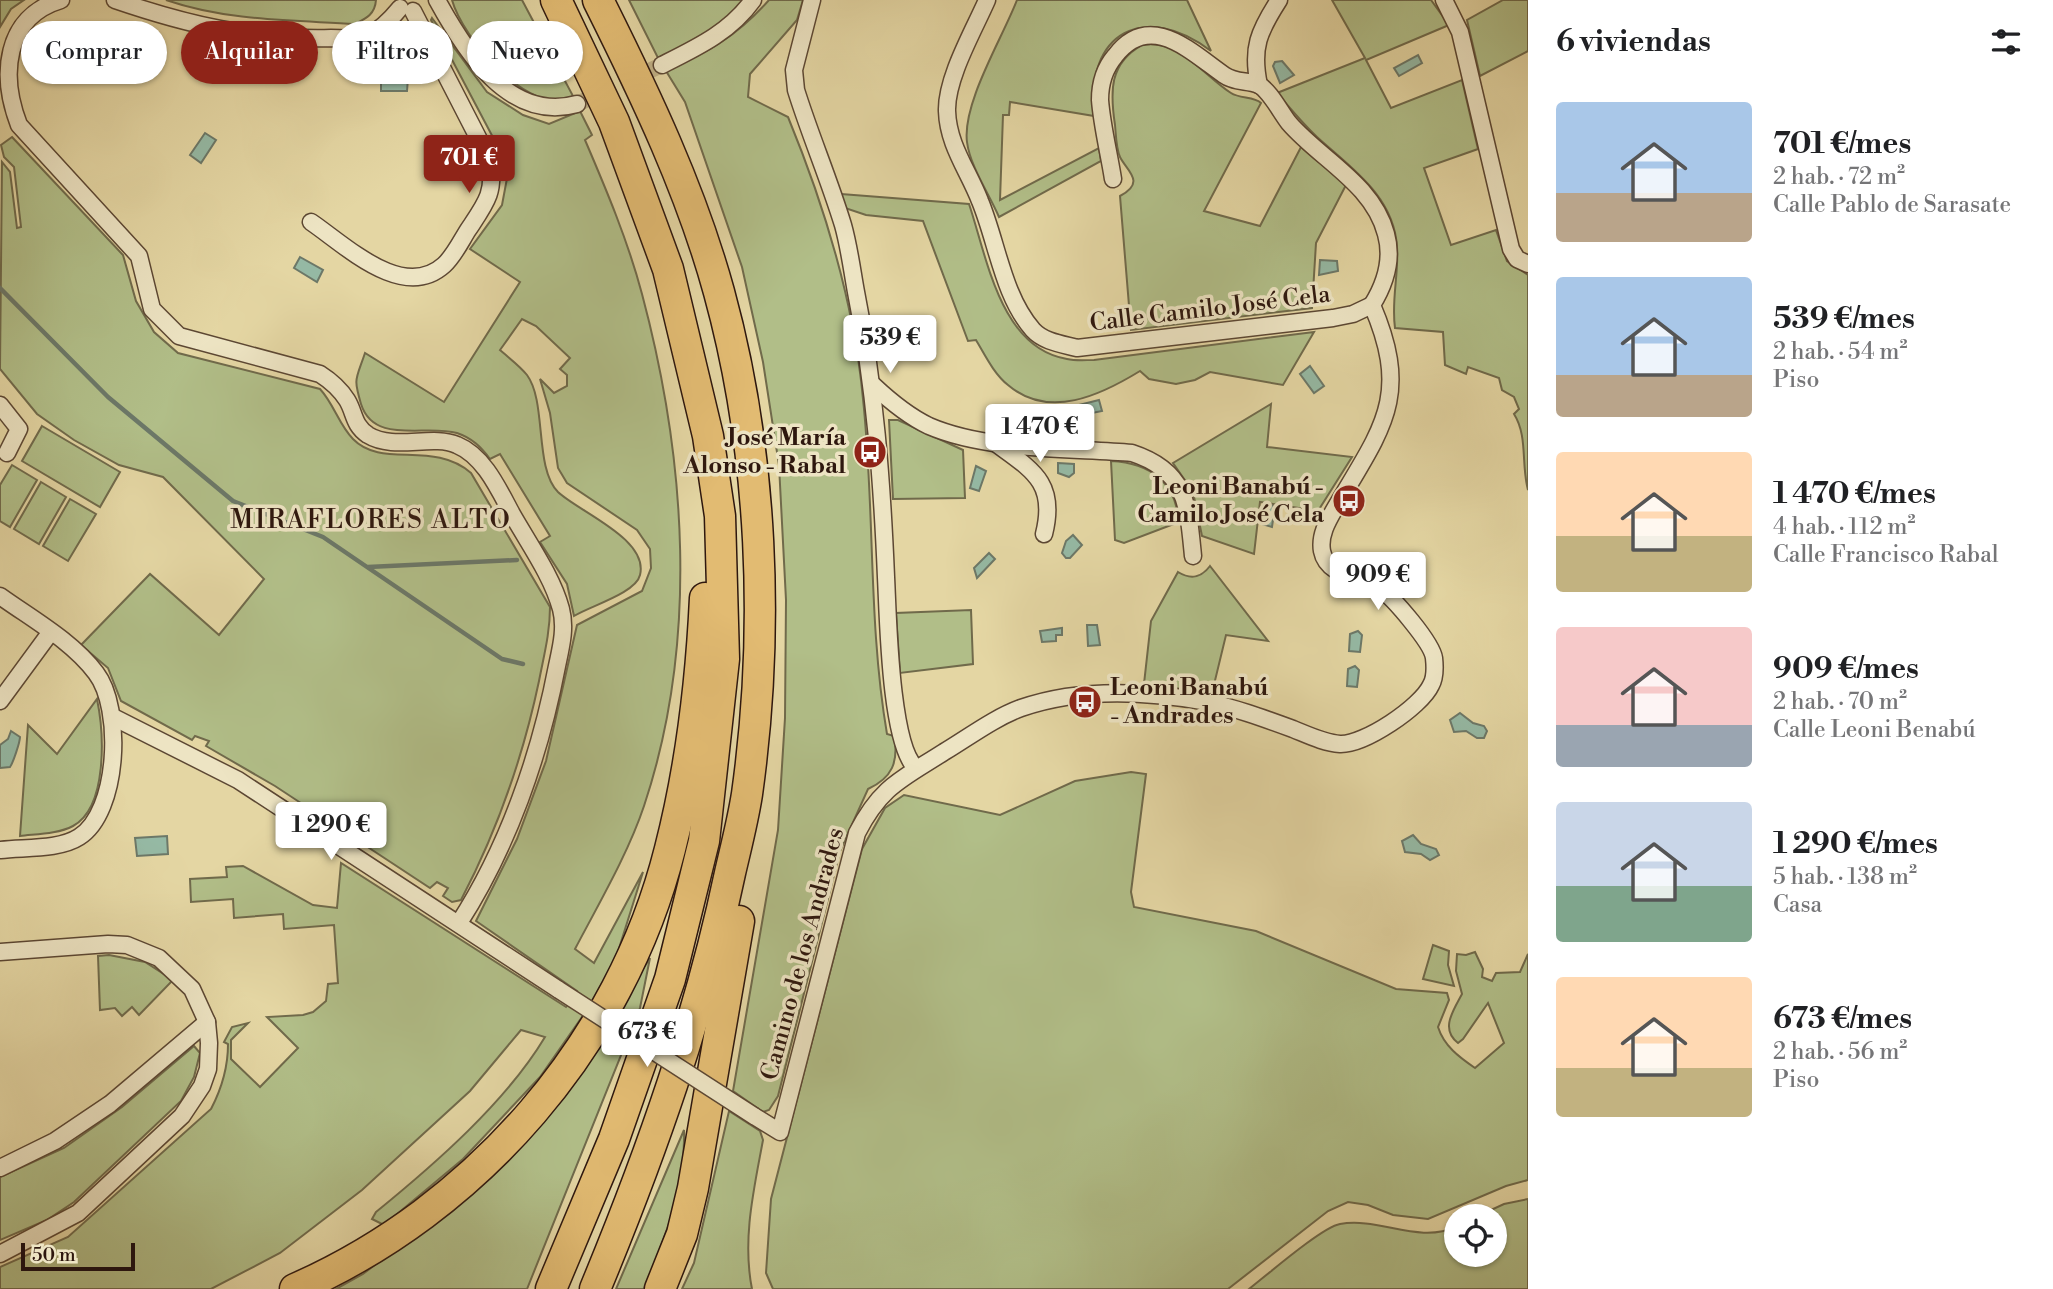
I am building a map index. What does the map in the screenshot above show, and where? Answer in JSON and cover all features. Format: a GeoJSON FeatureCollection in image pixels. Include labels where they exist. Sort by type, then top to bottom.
{"type":"FeatureCollection","features":[{"type":"Feature","properties":{"kind":"highway"},"geometry":{"type":"LineString","coordinates":[[551,1289],[609,1151],[670,979],[704,841],[714,775],[724,659],[720,516],[708,436],[668,269],[614,122],[556,0]]}},
{"type":"Feature","properties":{"kind":"highway"},"geometry":{"type":"LineString","coordinates":[[595,1289],[690,1036],[714,950],[747,796],[757,702],[758,614],[749,451],[719,294],[698,224],[652,108],[598,0]]}},
{"type":"Feature","properties":{"kind":"highway"},"geometry":{"type":"LineString","coordinates":[[295,1289],[363,1256],[453,1192],[496,1152],[539,1105],[572,1063],[606,1009],[652,906],[670,851],[691,749],[705,599],[704,517],[713,473]]}},
{"type":"Feature","properties":{"kind":"highway"},"geometry":{"type":"LineString","coordinates":[[660,1289],[682,1234],[714,1072],[752,842],[747,796]]}},
{"type":"Feature","properties":{"kind":"street"},"geometry":{"type":"LineString","coordinates":[[61,0],[44,5],[19,26],[7,50],[5,79],[10,108],[19,125],[139,256],[152,309],[179,336],[200,344],[320,374],[332,382],[348,401],[354,422],[369,435],[386,441],[456,444],[490,475],[552,587],[561,608],[564,626],[550,700],[517,805],[492,865],[460,923],[238,780],[113,717]]}},
{"type":"Feature","properties":{"kind":"street"},"geometry":{"type":"LineString","coordinates":[[115,0],[192,25],[259,36],[316,38],[366,37],[386,25],[402,6]]}},
{"type":"Feature","properties":{"kind":"street"},"geometry":{"type":"LineString","coordinates":[[402,6],[426,7],[435,0],[469,54],[503,89],[535,106],[560,108],[577,104]]}},
{"type":"Feature","properties":{"kind":"street"},"geometry":{"type":"LineString","coordinates":[[662,65],[710,41],[740,18],[753,0]]}},
{"type":"Feature","properties":{"kind":"street"},"geometry":{"type":"LineString","coordinates":[[812,0],[794,70],[796,90],[843,226],[873,385],[880,453],[894,688],[908,762],[916,768]]}},
{"type":"Feature","properties":{"kind":"street","name":"Calle Camilo José Cela"},"geometry":{"type":"LineString","coordinates":[[987,0],[954,78],[947,108],[948,129],[979,198],[1018,309],[1035,332],[1052,342],[1077,348],[1333,318],[1353,314],[1372,305]]}},
{"type":"Feature","properties":{"kind":"street"},"geometry":{"type":"LineString","coordinates":[[1279,0],[1262,26],[1255,53],[1259,86],[1290,124],[1352,180],[1378,214],[1387,235],[1388,265],[1383,288],[1372,305]]}},
{"type":"Feature","properties":{"kind":"street"},"geometry":{"type":"LineString","coordinates":[[1444,0],[1460,32],[1511,249],[1517,259],[1528,264]]}},
{"type":"Feature","properties":{"kind":"street"},"geometry":{"type":"LineString","coordinates":[[311,222],[387,272],[405,278],[420,278],[446,264],[489,198],[494,181],[490,161],[402,6]]}},
{"type":"Feature","properties":{"kind":"street"},"geometry":{"type":"LineString","coordinates":[[1113,179],[1100,100],[1101,82],[1107,66],[1130,41],[1140,36],[1154,36],[1181,44],[1196,51],[1226,77],[1259,86]]}},
{"type":"Feature","properties":{"kind":"street","name":"Camino de los Andrades"},"geometry":{"type":"LineString","coordinates":[[460,923],[780,1132],[857,833],[870,807],[905,774],[1021,708],[1084,695],[1132,693],[1203,702],[1342,744],[1366,738],[1423,697],[1432,684],[1434,673],[1434,655],[1427,643],[1387,595],[1334,569],[1322,552],[1324,528],[1374,443],[1390,400],[1391,364],[1383,330],[1372,305]]}},
{"type":"Feature","properties":{"kind":"street"},"geometry":{"type":"LineString","coordinates":[[873,385],[897,407],[928,425],[994,442],[1132,453],[1156,463],[1175,479],[1184,497],[1193,556]]}},
{"type":"Feature","properties":{"kind":"street"},"geometry":{"type":"LineString","coordinates":[[0,405],[19,429],[7,453]]}},
{"type":"Feature","properties":{"kind":"street"},"geometry":{"type":"LineString","coordinates":[[994,442],[1044,484],[1050,513],[1044,534]]}},
{"type":"Feature","properties":{"kind":"street"},"geometry":{"type":"LineString","coordinates":[[0,596],[75,651],[98,675],[113,717],[108,796],[92,827],[77,839],[0,850]]}},
{"type":"Feature","properties":{"kind":"street"},"geometry":{"type":"LineString","coordinates":[[0,701],[50,632]]}},
{"type":"Feature","properties":{"kind":"street"},"geometry":{"type":"LineString","coordinates":[[0,953],[108,944],[127,946],[159,958],[192,989],[207,1022],[208,1069],[193,1103],[182,1116],[78,1213],[0,1254]]}},
{"type":"Feature","properties":{"kind":"street"},"geometry":{"type":"LineString","coordinates":[[0,1168],[55,1141],[110,1104],[207,1022]]}},
{"type":"Feature","properties":{"kind":"shaded area"},"geometry":{"type":"Polygon","coordinates":[[[0,0],[24,0],[11,9],[0,27],[0,0]]]}},
{"type":"Feature","properties":{"kind":"shaded area"},"geometry":{"type":"Polygon","coordinates":[[[166,0],[376,0],[374,9],[363,20],[332,23],[236,16],[166,0]]]}},
{"type":"Feature","properties":{"kind":"shaded area"},"geometry":{"type":"Polygon","coordinates":[[[452,0],[522,0],[533,21],[467,21],[467,31],[452,0]]]}},
{"type":"Feature","properties":{"kind":"shaded area"},"geometry":{"type":"Polygon","coordinates":[[[629,0],[743,0],[716,27],[658,58],[629,0]]]}},
{"type":"Feature","properties":{"kind":"shaded area"},"geometry":{"type":"Polygon","coordinates":[[[769,0],[803,0],[797,20],[750,74],[748,97],[788,117],[826,220],[845,291],[859,363],[867,441],[874,609],[881,692],[887,734],[894,736],[895,754],[888,774],[868,789],[840,851],[778,1096],[769,1110],[763,1112],[733,1091],[778,830],[785,718],[786,600],[779,465],[763,362],[742,267],[685,102],[666,71],[722,42],[769,0]]]}},
{"type":"Feature","properties":{"kind":"shaded area"},"geometry":{"type":"Polygon","coordinates":[[[1017,0],[1187,0],[1211,51],[1187,36],[1164,28],[1143,27],[1124,33],[1110,45],[1099,63],[1094,87],[1094,116],[1010,102],[1009,115],[1003,115],[1000,200],[1099,148],[1101,161],[999,217],[972,161],[967,142],[967,126],[977,90],[1017,0]]]}},
{"type":"Feature","properties":{"kind":"shaded area"},"geometry":{"type":"Polygon","coordinates":[[[1332,0],[1431,0],[1449,25],[1366,60],[1391,108],[1462,80],[1478,149],[1424,168],[1451,245],[1496,230],[1507,261],[1528,275],[1528,490],[1523,441],[1514,414],[1519,409],[1514,397],[1502,390],[1499,378],[1468,367],[1466,374],[1445,365],[1443,332],[1395,328],[1397,247],[1388,213],[1369,184],[1312,132],[1277,93],[1365,58],[1332,0]]]}},
{"type":"Feature","properties":{"kind":"shaded area"},"geometry":{"type":"Polygon","coordinates":[[[1503,0],[1528,0],[1528,51],[1480,76],[1467,20],[1503,0]]]}},
{"type":"Feature","properties":{"kind":"shaded area"},"geometry":{"type":"Polygon","coordinates":[[[1142,45],[1168,47],[1190,60],[1231,93],[1261,103],[1204,211],[1260,226],[1301,147],[1346,185],[1316,243],[1312,308],[1131,330],[1120,196],[1128,191],[1133,181],[1118,150],[1112,101],[1114,79],[1123,60],[1142,45]]]}},
{"type":"Feature","properties":{"kind":"shaded area"},"geometry":{"type":"Polygon","coordinates":[[[453,46],[467,65],[467,84],[481,84],[487,92],[523,115],[549,124],[580,111],[592,135],[585,140],[616,216],[642,294],[669,420],[680,550],[679,615],[673,680],[662,743],[637,824],[621,861],[575,949],[594,963],[643,872],[610,977],[540,1077],[463,1159],[384,1225],[372,1219],[376,1212],[468,1131],[510,1085],[545,1037],[521,1030],[470,1091],[362,1190],[280,1253],[211,1289],[0,1289],[0,1267],[68,1237],[211,1109],[224,1078],[228,1044],[224,1042],[232,1027],[248,1023],[231,1040],[231,1059],[260,1087],[298,1048],[267,1017],[313,1012],[326,1001],[328,984],[338,983],[334,925],[284,929],[283,914],[234,918],[233,899],[191,902],[190,879],[227,877],[226,867],[243,866],[313,905],[337,908],[341,863],[566,1007],[577,991],[476,921],[517,839],[546,761],[577,625],[642,591],[651,568],[650,549],[637,530],[567,483],[558,468],[550,413],[540,379],[554,393],[567,386],[567,375],[560,369],[570,358],[536,326],[522,319],[500,350],[527,375],[533,387],[543,452],[551,481],[558,492],[568,500],[624,538],[640,562],[640,575],[630,588],[574,616],[567,584],[540,542],[550,536],[500,454],[490,459],[476,443],[457,433],[402,431],[377,425],[368,417],[357,388],[357,378],[365,353],[444,402],[520,282],[470,249],[502,205],[508,173],[497,145],[453,62],[453,46]]]}},
{"type":"Feature","properties":{"kind":"shaded area"},"geometry":{"type":"Polygon","coordinates":[[[1418,55],[1422,63],[1399,76],[1394,68],[1418,55]]]}},
{"type":"Feature","properties":{"kind":"shaded area"},"geometry":{"type":"Polygon","coordinates":[[[1282,61],[1294,75],[1280,83],[1273,66],[1275,62],[1282,61]]]}},
{"type":"Feature","properties":{"kind":"shaded area"},"geometry":{"type":"Polygon","coordinates":[[[381,84],[408,84],[407,91],[381,91],[381,84]]]}},
{"type":"Feature","properties":{"kind":"shaded area"},"geometry":{"type":"Polygon","coordinates":[[[516,84],[567,84],[573,96],[556,100],[537,96],[516,84]]]}},
{"type":"Feature","properties":{"kind":"shaded area"},"geometry":{"type":"Polygon","coordinates":[[[205,133],[216,140],[201,163],[190,155],[205,133]]]}},
{"type":"Feature","properties":{"kind":"shaded area"},"geometry":{"type":"Polygon","coordinates":[[[12,137],[123,255],[136,301],[154,332],[178,353],[320,389],[348,433],[365,448],[393,454],[441,458],[456,463],[471,473],[550,607],[548,635],[539,681],[517,765],[486,847],[461,900],[452,902],[443,896],[448,888],[437,882],[430,888],[275,786],[206,746],[209,741],[195,736],[192,740],[121,701],[108,668],[81,645],[150,574],[219,635],[264,579],[163,477],[119,465],[74,440],[37,414],[0,369],[2,162],[10,172],[17,228],[21,227],[14,167],[4,157],[1,145],[12,137]]]}},
{"type":"Feature","properties":{"kind":"shaded area"},"geometry":{"type":"Polygon","coordinates":[[[841,194],[969,204],[990,273],[1011,319],[1026,338],[1044,351],[1067,359],[1094,360],[1314,332],[1283,385],[1210,372],[1195,380],[1176,384],[1149,379],[1140,371],[1092,395],[1058,402],[1040,401],[1024,395],[1003,381],[976,340],[968,341],[923,221],[866,215],[845,208],[841,194]]]}},
{"type":"Feature","properties":{"kind":"shaded area"},"geometry":{"type":"Polygon","coordinates":[[[300,257],[323,270],[317,282],[294,268],[300,257]]]}},
{"type":"Feature","properties":{"kind":"shaded area"},"geometry":{"type":"Polygon","coordinates":[[[1320,260],[1337,261],[1338,271],[1319,275],[1320,260]]]}},
{"type":"Feature","properties":{"kind":"shaded area"},"geometry":{"type":"Polygon","coordinates":[[[1310,366],[1324,386],[1314,393],[1300,374],[1310,366]]]}},
{"type":"Feature","properties":{"kind":"shaded area"},"geometry":{"type":"Polygon","coordinates":[[[1099,400],[1102,411],[1092,413],[1080,410],[1079,405],[1099,400]]]}},
{"type":"Feature","properties":{"kind":"shaded area"},"geometry":{"type":"Polygon","coordinates":[[[1271,404],[1267,447],[1352,457],[1318,511],[1260,502],[1254,554],[1202,536],[1193,492],[1173,463],[1271,404]]]}},
{"type":"Feature","properties":{"kind":"shaded area"},"geometry":{"type":"Polygon","coordinates":[[[889,420],[898,420],[963,450],[965,498],[893,499],[889,420]]]}},
{"type":"Feature","properties":{"kind":"shaded area"},"geometry":{"type":"Polygon","coordinates":[[[42,426],[120,472],[100,507],[22,461],[42,426]]]}},
{"type":"Feature","properties":{"kind":"shaded area"},"geometry":{"type":"Polygon","coordinates":[[[1111,461],[1138,466],[1158,477],[1173,496],[1179,522],[1124,543],[1115,540],[1111,461]]]}},
{"type":"Feature","properties":{"kind":"shaded area"},"geometry":{"type":"Polygon","coordinates":[[[1058,463],[1074,464],[1074,473],[1069,477],[1058,473],[1058,463]]]}},
{"type":"Feature","properties":{"kind":"shaded area"},"geometry":{"type":"Polygon","coordinates":[[[12,465],[37,480],[10,527],[0,521],[0,485],[12,465]]]}},
{"type":"Feature","properties":{"kind":"shaded area"},"geometry":{"type":"Polygon","coordinates":[[[976,466],[986,471],[979,491],[970,488],[976,466]]]}},
{"type":"Feature","properties":{"kind":"shaded area"},"geometry":{"type":"Polygon","coordinates":[[[41,482],[66,497],[39,544],[14,529],[41,482]]]}},
{"type":"Feature","properties":{"kind":"shaded area"},"geometry":{"type":"Polygon","coordinates":[[[70,499],[96,514],[68,561],[43,546],[70,499]]]}},
{"type":"Feature","properties":{"kind":"shaded area"},"geometry":{"type":"Polygon","coordinates":[[[1264,504],[1275,506],[1272,527],[1262,524],[1264,504]]]}},
{"type":"Feature","properties":{"kind":"shaded area"},"geometry":{"type":"Polygon","coordinates":[[[1073,535],[1082,545],[1070,558],[1066,558],[1062,553],[1066,541],[1073,535]]]}},
{"type":"Feature","properties":{"kind":"shaded area"},"geometry":{"type":"Polygon","coordinates":[[[989,553],[995,559],[977,578],[974,568],[989,553]]]}},
{"type":"Feature","properties":{"kind":"shaded area"},"geometry":{"type":"Polygon","coordinates":[[[1210,566],[1268,641],[1226,635],[1212,693],[1144,684],[1151,621],[1178,572],[1196,576],[1210,566]]]}},
{"type":"Feature","properties":{"kind":"shaded area"},"geometry":{"type":"Polygon","coordinates":[[[971,610],[973,664],[900,673],[896,613],[971,610]]]}},
{"type":"Feature","properties":{"kind":"shaded area"},"geometry":{"type":"Polygon","coordinates":[[[1087,625],[1097,625],[1100,645],[1088,646],[1087,625]]]}},
{"type":"Feature","properties":{"kind":"shaded area"},"geometry":{"type":"Polygon","coordinates":[[[1062,628],[1062,635],[1056,635],[1056,641],[1042,642],[1040,631],[1062,628]]]}},
{"type":"Feature","properties":{"kind":"shaded area"},"geometry":{"type":"Polygon","coordinates":[[[1358,631],[1362,635],[1360,652],[1349,651],[1350,634],[1358,631]]]}},
{"type":"Feature","properties":{"kind":"shaded area"},"geometry":{"type":"Polygon","coordinates":[[[1355,666],[1359,670],[1357,687],[1347,686],[1348,669],[1355,666]]]}},
{"type":"Feature","properties":{"kind":"shaded area"},"geometry":{"type":"Polygon","coordinates":[[[97,699],[102,749],[98,786],[92,803],[84,816],[67,829],[20,836],[28,725],[57,754],[97,699]]]}},
{"type":"Feature","properties":{"kind":"shaded area"},"geometry":{"type":"Polygon","coordinates":[[[1460,713],[1473,723],[1484,726],[1487,731],[1484,738],[1477,738],[1466,731],[1454,732],[1450,720],[1460,713]]]}},
{"type":"Feature","properties":{"kind":"shaded area"},"geometry":{"type":"Polygon","coordinates":[[[11,731],[20,737],[18,748],[10,767],[0,768],[0,745],[8,739],[11,731]]]}},
{"type":"Feature","properties":{"kind":"shaded area"},"geometry":{"type":"Polygon","coordinates":[[[1131,772],[1146,774],[1131,892],[1134,907],[1256,931],[1396,989],[1447,993],[1449,1000],[1438,1027],[1448,1045],[1475,1068],[1504,1043],[1488,1003],[1463,1039],[1458,1043],[1453,1038],[1450,1020],[1462,994],[1456,971],[1457,954],[1475,952],[1483,969],[1482,977],[1492,981],[1496,973],[1520,972],[1528,954],[1528,1180],[1463,1204],[1444,1204],[1444,1212],[1428,1219],[1393,1215],[1368,1205],[1348,1202],[1328,1211],[1228,1289],[773,1289],[766,1273],[771,1199],[862,849],[885,808],[904,795],[1000,815],[1075,781],[1131,772]]]}},
{"type":"Feature","properties":{"kind":"shaded area"},"geometry":{"type":"Polygon","coordinates":[[[1413,835],[1421,844],[1436,849],[1439,855],[1430,860],[1421,854],[1405,852],[1402,841],[1413,835]]]}},
{"type":"Feature","properties":{"kind":"shaded area"},"geometry":{"type":"Polygon","coordinates":[[[167,836],[168,854],[137,856],[135,838],[167,836]]]}},
{"type":"Feature","properties":{"kind":"shaded area"},"geometry":{"type":"Polygon","coordinates":[[[1433,945],[1449,951],[1448,965],[1454,986],[1423,979],[1433,945]]]}},
{"type":"Feature","properties":{"kind":"shaded area"},"geometry":{"type":"Polygon","coordinates":[[[109,955],[145,962],[173,980],[139,1015],[132,1007],[122,1016],[115,1008],[100,1010],[98,956],[109,955]]]}},
{"type":"Feature","properties":{"kind":"shaded area"},"geometry":{"type":"Polygon","coordinates":[[[650,958],[640,1008],[527,1289],[336,1289],[363,1274],[491,1176],[590,1051],[650,958]]]}},
{"type":"Feature","properties":{"kind":"shaded area"},"geometry":{"type":"Polygon","coordinates":[[[194,1046],[200,1053],[194,1077],[181,1101],[74,1202],[47,1220],[0,1240],[0,1177],[64,1148],[122,1107],[194,1046]]]}},
{"type":"Feature","properties":{"kind":"shaded area"},"geometry":{"type":"Polygon","coordinates":[[[729,1111],[760,1131],[763,1140],[749,1233],[752,1289],[682,1289],[694,1263],[729,1111]]]}},
{"type":"Feature","properties":{"kind":"shaded area"},"geometry":{"type":"Polygon","coordinates":[[[684,1130],[682,1172],[673,1212],[644,1289],[616,1289],[684,1130]]]}},
{"type":"Feature","properties":{"kind":"shaded area"},"geometry":{"type":"Polygon","coordinates":[[[1528,1199],[1528,1289],[1249,1289],[1308,1242],[1340,1224],[1369,1224],[1427,1233],[1444,1230],[1444,1267],[1507,1267],[1507,1204],[1504,1204],[1528,1199]]]}},
{"type":"Feature","properties":{"kind":"waterway"},"geometry":{"type":"LineString","coordinates":[[0,288],[108,397],[233,501],[323,537],[502,659],[523,664]]}},
{"type":"Feature","properties":{"kind":"waterway"},"geometry":{"type":"LineString","coordinates":[[368,567],[517,560]]}},
{"type":"Feature","properties":{"kind":"tunnel"},"geometry":{"type":"LineString","coordinates":[[577,104],[662,65]]}},
{"type":"Feature","properties":{"kind":"place","name":"José María Alonso - Rabal"},"geometry":{"type":"Point","coordinates":[870,452]}},
{"type":"Feature","properties":{"kind":"place","name":"Leoni Banabú - Camilo José Cela"},"geometry":{"type":"Point","coordinates":[1349,501]}},
{"type":"Feature","properties":{"kind":"place","name":"Leoni Banabú - Andrades"},"geometry":{"type":"Point","coordinates":[1085,702]}},
{"type":"Feature","properties":{"kind":"district","name":"MIRAFLORES ALTO"},"geometry":{"type":"Point","coordinates":[371,520]}}]}
